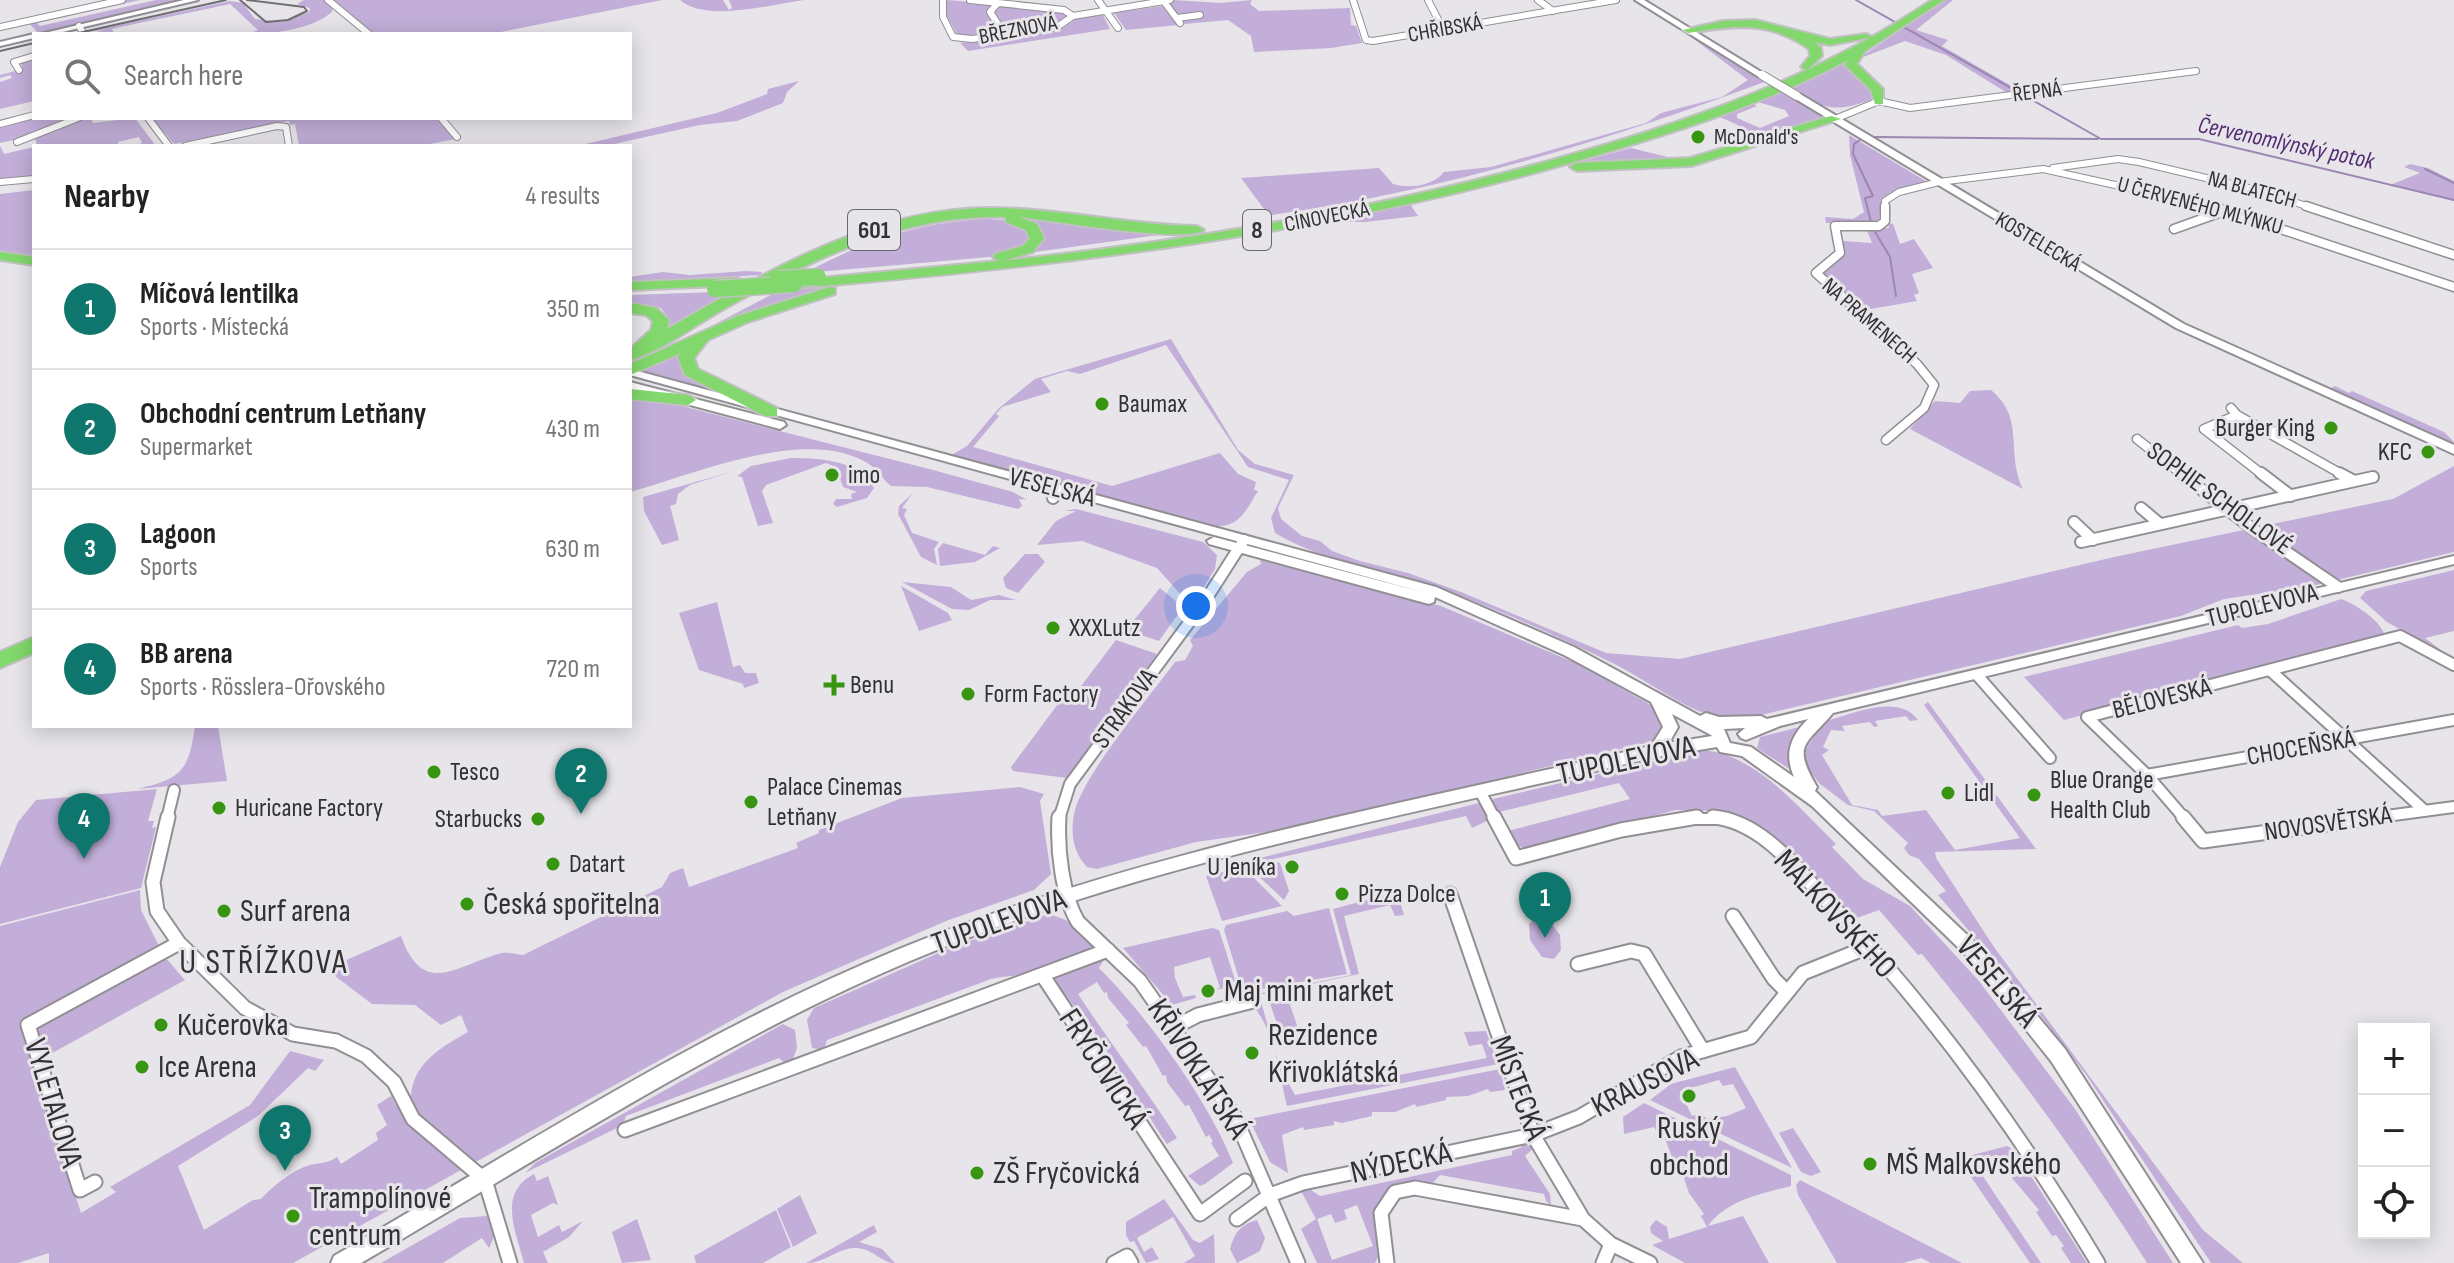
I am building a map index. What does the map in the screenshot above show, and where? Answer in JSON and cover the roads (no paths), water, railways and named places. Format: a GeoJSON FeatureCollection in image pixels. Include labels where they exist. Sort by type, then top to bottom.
{"type":"FeatureCollection","features":[{"type":"Feature","properties":{"kind":"highway","name":"CÍNOVECKÁ"},"geometry":{"type":"LineString","coordinates":[[1898,23],[1924,0]]}},
{"type":"Feature","properties":{"kind":"highway","name":"CÍNOVECKÁ"},"geometry":{"type":"LineString","coordinates":[[632,289],[715,289],[794,284],[1032,263],[1296,223],[1533,170],[1706,116],[1789,83],[1939,0]]}},
{"type":"Feature","properties":{"kind":"highway"},"geometry":{"type":"LineString","coordinates":[[1689,30],[1749,20],[1823,41],[1864,43],[1851,65],[1877,89],[1879,101]]}},
{"type":"Feature","properties":{"kind":"highway"},"geometry":{"type":"LineString","coordinates":[[1790,32],[1816,51],[1807,67]]}},
{"type":"Feature","properties":{"kind":"highway","name":"CÍNOVECKÁ"},"geometry":{"type":"LineString","coordinates":[[632,289],[969,264],[1237,227],[1351,206],[1558,156],[1697,111],[1864,43]]}},
{"type":"Feature","properties":{"kind":"highway"},"geometry":{"type":"LineString","coordinates":[[1533,170],[1691,162],[1835,119]]}},
{"type":"Feature","properties":{"kind":"highway","name":"601"},"geometry":{"type":"LineString","coordinates":[[632,353],[829,248],[909,220],[1001,212],[1161,230],[1237,227]]}},
{"type":"Feature","properties":{"kind":"highway","name":"601"},"geometry":{"type":"LineString","coordinates":[[632,372],[856,244],[929,223],[994,218],[1029,224],[1037,232],[1036,241],[1016,253],[969,264]]}},
{"type":"Feature","properties":{"kind":"highway"},"geometry":{"type":"LineString","coordinates":[[0,256],[31,265]]}},
{"type":"Feature","properties":{"kind":"highway"},"geometry":{"type":"LineString","coordinates":[[0,263],[31,265]]}},
{"type":"Feature","properties":{"kind":"highway"},"geometry":{"type":"LineString","coordinates":[[632,373],[743,319],[802,299],[857,286],[1032,263]]}},
{"type":"Feature","properties":{"kind":"highway"},"geometry":{"type":"LineString","coordinates":[[632,308],[651,311],[661,323],[655,336],[632,353]]}},
{"type":"Feature","properties":{"kind":"highway"},"geometry":{"type":"LineString","coordinates":[[743,319],[698,343],[686,362],[701,378],[771,412]]}},
{"type":"Feature","properties":{"kind":"highway"},"geometry":{"type":"LineString","coordinates":[[632,394],[688,400]]}},
{"type":"Feature","properties":{"kind":"highway"},"geometry":{"type":"LineString","coordinates":[[0,654],[32,638]]}},
{"type":"Feature","properties":{"kind":"highway"},"geometry":{"type":"LineString","coordinates":[[0,661],[32,645]]}},
{"type":"Feature","properties":{"kind":"main road"},"geometry":{"type":"LineString","coordinates":[[82,30],[194,0]]}},
{"type":"Feature","properties":{"kind":"main road","name":"KOSTELECKÁ"},"geometry":{"type":"LineString","coordinates":[[1639,0],[2180,326],[2454,450]]}},
{"type":"Feature","properties":{"kind":"main road"},"geometry":{"type":"LineString","coordinates":[[0,44],[32,37]]}},
{"type":"Feature","properties":{"kind":"main road","name":"VESELSKÁ"},"geometry":{"type":"LineString","coordinates":[[632,373],[688,400],[1403,582],[1569,651],[1651,693],[1718,737],[1731,751],[1746,742],[1826,810],[1947,924],[2009,994],[2058,1055],[2110,1131],[2193,1263]]}},
{"type":"Feature","properties":{"kind":"main road","name":"VESELSKÁ"},"geometry":{"type":"LineString","coordinates":[[632,373],[1056,494]]}},
{"type":"Feature","properties":{"kind":"main road","name":"TUPOLEVOVA"},"geometry":{"type":"LineString","coordinates":[[1746,742],[1777,721],[2454,560]]}},
{"type":"Feature","properties":{"kind":"main road"},"geometry":{"type":"LineString","coordinates":[[1651,693],[1671,722],[1671,733],[1656,751]]}},
{"type":"Feature","properties":{"kind":"main road"},"geometry":{"type":"LineString","coordinates":[[1826,810],[1798,773],[1794,753],[1814,722],[1831,709]]}},
{"type":"Feature","properties":{"kind":"main road"},"geometry":{"type":"LineString","coordinates":[[1681,711],[1719,723],[1777,721]]}},
{"type":"Feature","properties":{"kind":"main road"},"geometry":{"type":"LineString","coordinates":[[1718,737],[1731,728],[1746,742]]}},
{"type":"Feature","properties":{"kind":"main road","name":"TUPOLEVOVA"},"geometry":{"type":"LineString","coordinates":[[341,1263],[797,1005],[904,956],[1068,896],[1718,737]]}},
{"type":"Feature","properties":{"kind":"street"},"geometry":{"type":"LineString","coordinates":[[0,27],[122,0]]}},
{"type":"Feature","properties":{"kind":"street"},"geometry":{"type":"LineString","coordinates":[[328,0],[367,32]]}},
{"type":"Feature","properties":{"kind":"street","name":"BŘEZNOVÁ"},"geometry":{"type":"LineString","coordinates":[[943,0],[943,17],[953,37],[962,39],[1057,27],[1073,16],[1167,2]]}},
{"type":"Feature","properties":{"kind":"street"},"geometry":{"type":"LineString","coordinates":[[970,0],[1064,10],[1073,16]]}},
{"type":"Feature","properties":{"kind":"street"},"geometry":{"type":"LineString","coordinates":[[1098,0],[1118,28]]}},
{"type":"Feature","properties":{"kind":"street","name":"CHŘIBSKÁ"},"geometry":{"type":"LineString","coordinates":[[1353,0],[1368,41],[1616,0]]}},
{"type":"Feature","properties":{"kind":"street"},"geometry":{"type":"LineString","coordinates":[[1428,0],[1443,29]]}},
{"type":"Feature","properties":{"kind":"street"},"geometry":{"type":"LineString","coordinates":[[1538,0],[1553,11]]}},
{"type":"Feature","properties":{"kind":"street"},"geometry":{"type":"LineString","coordinates":[[1167,2],[1179,21],[1200,15]]}},
{"type":"Feature","properties":{"kind":"street"},"geometry":{"type":"LineString","coordinates":[[998,3],[990,12],[1005,35]]}},
{"type":"Feature","properties":{"kind":"street"},"geometry":{"type":"LineString","coordinates":[[20,23],[32,37]]}},
{"type":"Feature","properties":{"kind":"street"},"geometry":{"type":"LineString","coordinates":[[19,70],[14,62],[32,57]]}},
{"type":"Feature","properties":{"kind":"street","name":"ŘEPNÁ"},"geometry":{"type":"LineString","coordinates":[[1879,101],[1910,108],[2196,71]]}},
{"type":"Feature","properties":{"kind":"street"},"geometry":{"type":"LineString","coordinates":[[1835,119],[1879,101]]}},
{"type":"Feature","properties":{"kind":"street"},"geometry":{"type":"LineString","coordinates":[[0,117],[32,109]]}},
{"type":"Feature","properties":{"kind":"street"},"geometry":{"type":"LineString","coordinates":[[0,124],[32,116]]}},
{"type":"Feature","properties":{"kind":"street"},"geometry":{"type":"LineString","coordinates":[[17,142],[73,120]]}},
{"type":"Feature","properties":{"kind":"street"},"geometry":{"type":"LineString","coordinates":[[150,120],[168,144]]}},
{"type":"Feature","properties":{"kind":"street"},"geometry":{"type":"LineString","coordinates":[[443,120],[457,137]]}},
{"type":"Feature","properties":{"kind":"street"},"geometry":{"type":"LineString","coordinates":[[194,144],[277,126],[286,127],[289,144]]}},
{"type":"Feature","properties":{"kind":"street","name":"NA BLATECH"},"geometry":{"type":"LineString","coordinates":[[2043,169],[2118,159],[2139,162],[2265,192],[2454,255]]}},
{"type":"Feature","properties":{"kind":"street","name":"U ČERVENÉHO MLÝNKU"},"geometry":{"type":"LineString","coordinates":[[1939,182],[2043,169],[2227,210],[2454,287]]}},
{"type":"Feature","properties":{"kind":"street"},"geometry":{"type":"LineString","coordinates":[[0,182],[32,179]]}},
{"type":"Feature","properties":{"kind":"street","name":"NA PRAMENECH"},"geometry":{"type":"LineString","coordinates":[[1886,440],[1906,427],[1927,402],[1935,388],[1933,382],[1919,365],[1853,311],[1817,276],[1816,271],[1840,253],[1835,226],[1879,226],[1885,221],[1885,201],[1892,195],[1939,182]]}},
{"type":"Feature","properties":{"kind":"street"},"geometry":{"type":"LineString","coordinates":[[2174,229],[2227,210]]}},
{"type":"Feature","properties":{"kind":"street"},"geometry":{"type":"LineString","coordinates":[[2291,496],[2204,429],[2234,412],[2354,481]]}},
{"type":"Feature","properties":{"kind":"street"},"geometry":{"type":"LineString","coordinates":[[2271,433],[2290,426]]}},
{"type":"Feature","properties":{"kind":"street","name":"SOPHIE SCHOLLOVÉ"},"geometry":{"type":"LineString","coordinates":[[2137,439],[2228,510],[2338,587]]}},
{"type":"Feature","properties":{"kind":"street"},"geometry":{"type":"LineString","coordinates":[[2081,542],[2373,477]]}},
{"type":"Feature","properties":{"kind":"street"},"geometry":{"type":"LineString","coordinates":[[2141,508],[2160,524]]}},
{"type":"Feature","properties":{"kind":"street"},"geometry":{"type":"LineString","coordinates":[[2074,522],[2093,540]]}},
{"type":"Feature","properties":{"kind":"street","name":"STRAKOVA"},"geometry":{"type":"LineString","coordinates":[[1068,896],[1058,836],[1064,795],[1205,601],[1242,543]]}},
{"type":"Feature","properties":{"kind":"street","name":"BĚLOVESKÁ"},"geometry":{"type":"LineString","coordinates":[[2203,841],[2147,775],[2087,717],[2272,672],[2400,636],[2454,665]]}},
{"type":"Feature","properties":{"kind":"street"},"geometry":{"type":"LineString","coordinates":[[2272,672],[2425,811]]}},
{"type":"Feature","properties":{"kind":"street"},"geometry":{"type":"LineString","coordinates":[[1977,675],[2050,758]]}},
{"type":"Feature","properties":{"kind":"street","name":"CHOCEŇSKÁ"},"geometry":{"type":"LineString","coordinates":[[2147,775],[2454,720]]}},
{"type":"Feature","properties":{"kind":"street"},"geometry":{"type":"LineString","coordinates":[[174,790],[153,882],[157,911],[179,943],[245,1008],[293,1034],[336,1041],[366,1056],[394,1082],[413,1119],[485,1180],[510,1263]]}},
{"type":"Feature","properties":{"kind":"street","name":"MALKOVSKÉHO"},"geometry":{"type":"LineString","coordinates":[[1481,793],[1516,858],[1692,815],[1738,822],[1767,842],[1868,947],[1976,1078],[2098,1263]]}},
{"type":"Feature","properties":{"kind":"street","name":"NOVOSVĚTSKÁ"},"geometry":{"type":"LineString","coordinates":[[2203,841],[2454,807]]}},
{"type":"Feature","properties":{"kind":"street","name":"MÍSTECKÁ"},"geometry":{"type":"LineString","coordinates":[[1450,894],[1533,1135],[1583,1219],[1611,1244],[1650,1263]]}},
{"type":"Feature","properties":{"kind":"street","name":"KŘIVOKLÁTSKÁ"},"geometry":{"type":"LineString","coordinates":[[1068,896],[1078,922],[1140,981],[1235,1117],[1298,1263]]}},
{"type":"Feature","properties":{"kind":"street"},"geometry":{"type":"LineString","coordinates":[[1733,916],[1774,979],[1786,991]]}},
{"type":"Feature","properties":{"kind":"street","name":"VYLETALOVA"},"geometry":{"type":"LineString","coordinates":[[95,1182],[80,1190],[28,1025],[179,943]]}},
{"type":"Feature","properties":{"kind":"street","name":"KRAUSOVA"},"geometry":{"type":"LineString","coordinates":[[1533,1135],[1579,1117],[1681,1057],[1751,1037],[1803,973],[1868,947]]}},
{"type":"Feature","properties":{"kind":"street","name":"FRYČOVICKÁ"},"geometry":{"type":"LineString","coordinates":[[1108,950],[1043,976],[1200,1214],[1245,1181]]}},
{"type":"Feature","properties":{"kind":"street"},"geometry":{"type":"LineString","coordinates":[[1578,964],[1631,951],[1644,954],[1703,1051]]}},
{"type":"Feature","properties":{"kind":"street"},"geometry":{"type":"LineString","coordinates":[[625,1130],[1043,976]]}},
{"type":"Feature","properties":{"kind":"street"},"geometry":{"type":"LineString","coordinates":[[1173,1028],[1198,1015],[1253,1001]]}},
{"type":"Feature","properties":{"kind":"street","name":"NÝDECKÁ"},"geometry":{"type":"LineString","coordinates":[[1270,1195],[1303,1183],[1533,1135]]}},
{"type":"Feature","properties":{"kind":"street"},"geometry":{"type":"LineString","coordinates":[[1387,1263],[1381,1213],[1395,1192],[1415,1188],[1583,1219]]}},
{"type":"Feature","properties":{"kind":"street"},"geometry":{"type":"LineString","coordinates":[[1237,1219],[1270,1195]]}},
{"type":"Feature","properties":{"kind":"street"},"geometry":{"type":"LineString","coordinates":[[1603,1263],[1611,1244]]}},
{"type":"Feature","properties":{"kind":"waterway","name":"Červenomlýnský potok"},"geometry":{"type":"LineString","coordinates":[[1856,0],[2101,139],[2199,139],[2454,200]]}},
{"type":"Feature","properties":{"kind":"waterway"},"geometry":{"type":"LineString","coordinates":[[1874,137],[2098,139]]}},
{"type":"Feature","properties":{"kind":"waterway"},"geometry":{"type":"LineString","coordinates":[[1860,140],[1854,144],[1853,154],[1873,196],[1865,198],[1871,222]]}},
{"type":"Feature","properties":{"kind":"waterway"},"geometry":{"type":"LineString","coordinates":[[2425,169],[2454,183]]}},
{"type":"Feature","properties":{"kind":"waterway"},"geometry":{"type":"LineString","coordinates":[[1874,230],[1890,257],[1896,296]]}},
{"type":"Feature","properties":{"kind":"tram line"},"geometry":{"type":"LineString","coordinates":[[83,32],[226,0]]}},
{"type":"Feature","properties":{"kind":"tram line"},"geometry":{"type":"LineString","coordinates":[[240,0],[266,22],[288,20],[307,11],[304,7],[247,0]]}},
{"type":"Feature","properties":{"kind":"tram line"},"geometry":{"type":"LineString","coordinates":[[0,51],[32,43]]}},
{"type":"Feature","properties":{"kind":"place","name":"McDonald's"},"geometry":{"type":"Point","coordinates":[1698,137]}},
{"type":"Feature","properties":{"kind":"place","name":"Baumax"},"geometry":{"type":"Point","coordinates":[1102,404]}},
{"type":"Feature","properties":{"kind":"place","name":"Burger King"},"geometry":{"type":"Point","coordinates":[2331,428]}},
{"type":"Feature","properties":{"kind":"place","name":"KFC"},"geometry":{"type":"Point","coordinates":[2428,452]}},
{"type":"Feature","properties":{"kind":"place","name":"imo"},"geometry":{"type":"Point","coordinates":[832,475]}},
{"type":"Feature","properties":{"kind":"place","name":"XXXLutz"},"geometry":{"type":"Point","coordinates":[1053,628]}},
{"type":"Feature","properties":{"kind":"place","name":"Benu"},"geometry":{"type":"Point","coordinates":[834,685]}},
{"type":"Feature","properties":{"kind":"place","name":"Form Factory"},"geometry":{"type":"Point","coordinates":[968,694]}},
{"type":"Feature","properties":{"kind":"place","name":"Tesco"},"geometry":{"type":"Point","coordinates":[434,772]}},
{"type":"Feature","properties":{"kind":"place","name":"Lidl"},"geometry":{"type":"Point","coordinates":[1948,793]}},
{"type":"Feature","properties":{"kind":"place","name":"Blue Orange Health Club"},"geometry":{"type":"Point","coordinates":[2034,795]}},
{"type":"Feature","properties":{"kind":"place","name":"Palace Cinemas Letňany"},"geometry":{"type":"Point","coordinates":[751,802]}},
{"type":"Feature","properties":{"kind":"place","name":"Huricane Factory"},"geometry":{"type":"Point","coordinates":[219,808]}},
{"type":"Feature","properties":{"kind":"place","name":"Obchodní centrum Letňany"},"geometry":{"type":"Point","coordinates":[581,814]}},
{"type":"Feature","properties":{"kind":"place","name":"Starbucks"},"geometry":{"type":"Point","coordinates":[538,819]}},
{"type":"Feature","properties":{"kind":"place","name":"BB arena"},"geometry":{"type":"Point","coordinates":[84,859]}},
{"type":"Feature","properties":{"kind":"place","name":"Datart"},"geometry":{"type":"Point","coordinates":[553,864]}},
{"type":"Feature","properties":{"kind":"place","name":"U Jeníka"},"geometry":{"type":"Point","coordinates":[1292,867]}},
{"type":"Feature","properties":{"kind":"place","name":"Pizza Dolce"},"geometry":{"type":"Point","coordinates":[1342,894]}},
{"type":"Feature","properties":{"kind":"place","name":"Česká spořitelna"},"geometry":{"type":"Point","coordinates":[467,904]}},
{"type":"Feature","properties":{"kind":"place","name":"Surf arena"},"geometry":{"type":"Point","coordinates":[224,911]}},
{"type":"Feature","properties":{"kind":"place","name":"Míčová lentilka"},"geometry":{"type":"Point","coordinates":[1545,938]}},
{"type":"Feature","properties":{"kind":"place","name":"Maj mini market"},"geometry":{"type":"Point","coordinates":[1208,991]}},
{"type":"Feature","properties":{"kind":"place","name":"Kučerovka"},"geometry":{"type":"Point","coordinates":[161,1025]}},
{"type":"Feature","properties":{"kind":"place","name":"Rezidence Křivoklátská"},"geometry":{"type":"Point","coordinates":[1252,1053]}},
{"type":"Feature","properties":{"kind":"place","name":"Ice Arena"},"geometry":{"type":"Point","coordinates":[142,1067]}},
{"type":"Feature","properties":{"kind":"place","name":"Ruský obchod"},"geometry":{"type":"Point","coordinates":[1689,1096]}},
{"type":"Feature","properties":{"kind":"place","name":"MŠ Malkovského"},"geometry":{"type":"Point","coordinates":[1870,1164]}},
{"type":"Feature","properties":{"kind":"place","name":"Lagoon"},"geometry":{"type":"Point","coordinates":[285,1171]}},
{"type":"Feature","properties":{"kind":"place","name":"ZŠ Fryčovická"},"geometry":{"type":"Point","coordinates":[977,1173]}},
{"type":"Feature","properties":{"kind":"place","name":"Trampolínové centrum"},"geometry":{"type":"Point","coordinates":[293,1216]}},
{"type":"Feature","properties":{"kind":"district","name":"U STŘÍŽKOVA"},"geometry":{"type":"Point","coordinates":[264,962]}}]}
